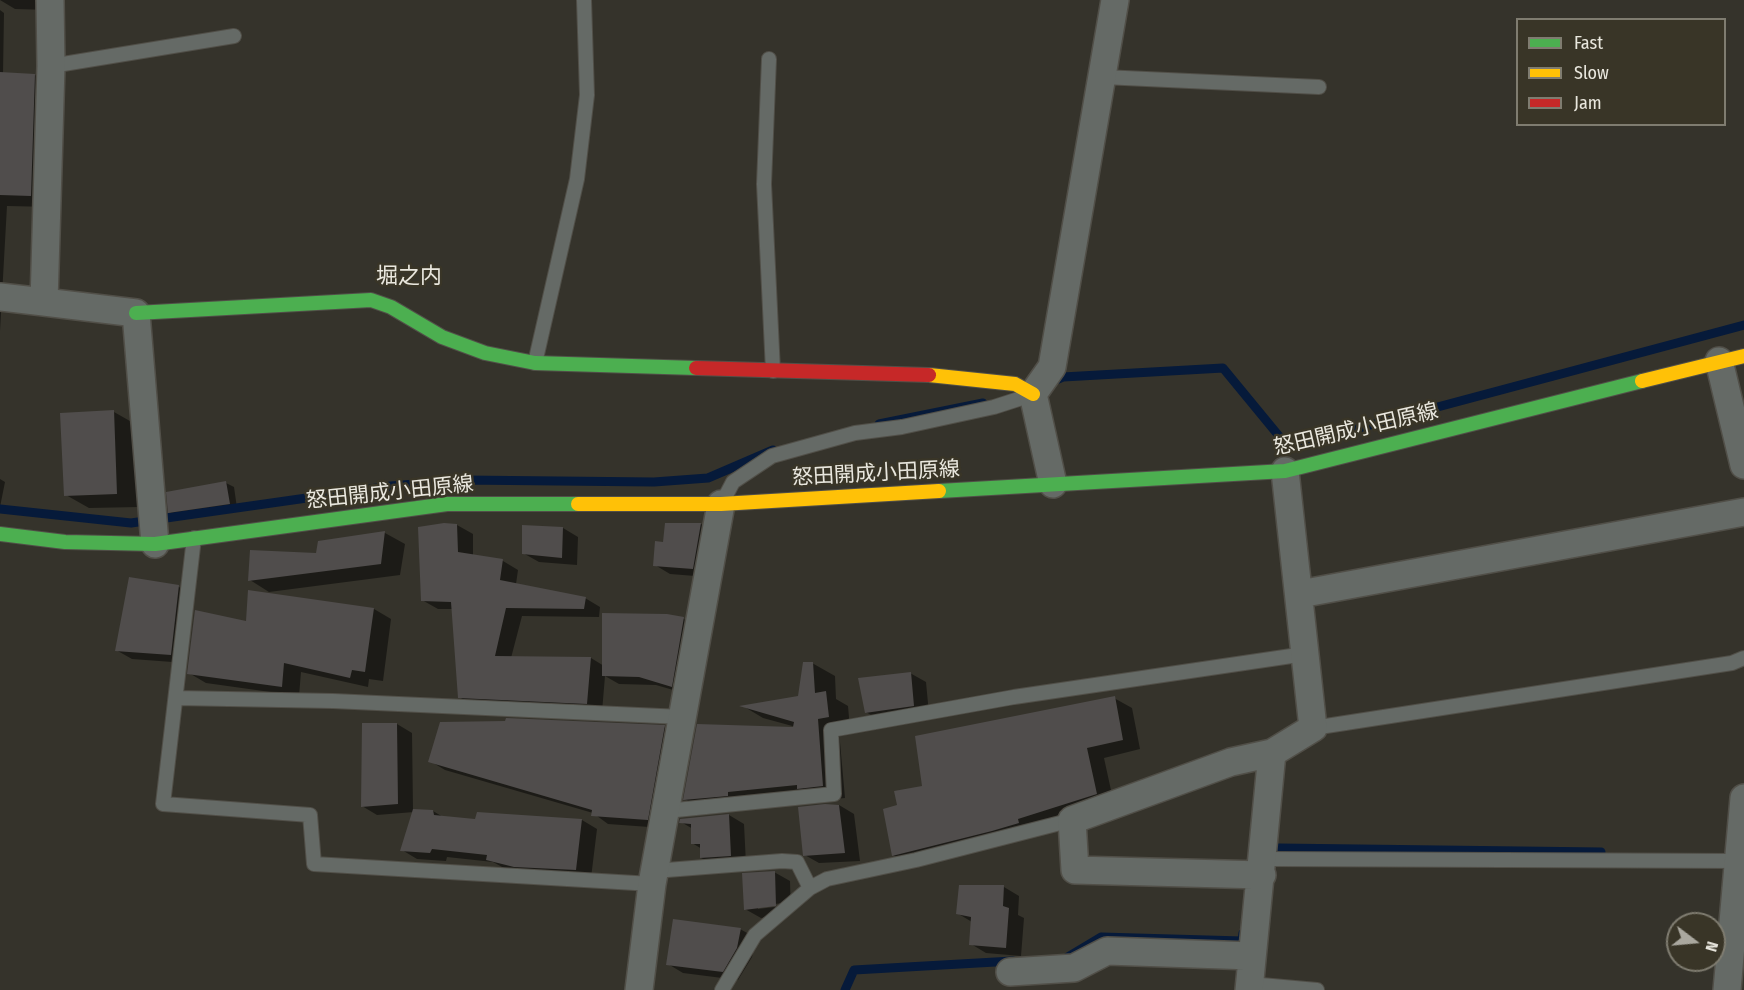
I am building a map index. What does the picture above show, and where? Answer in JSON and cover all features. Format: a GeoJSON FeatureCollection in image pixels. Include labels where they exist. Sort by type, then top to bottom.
{"type":"FeatureCollection","features":[{"type":"Feature","properties":{"kind":"main road"},"geometry":{"type":"LineString","coordinates":[[136,313],[371,300],[391,307],[442,337],[484,353],[535,363],[955,376],[1015,384],[1033,394]]}},
{"type":"Feature","properties":{"kind":"main road","name":"怒田開成小田原線"},"geometry":{"type":"LineString","coordinates":[[0,534],[65,542],[155,542],[447,504],[721,504],[1285,471],[1738,358]]}},
{"type":"Feature","properties":{"kind":"street"},"geometry":{"type":"LineString","coordinates":[[44,302],[51,66],[50,0]]}},
{"type":"Feature","properties":{"kind":"street"},"geometry":{"type":"LineString","coordinates":[[1053,484],[1033,394],[1052,367],[1115,0]]}},
{"type":"Feature","properties":{"kind":"street"},"geometry":{"type":"LineString","coordinates":[[0,297],[136,313],[155,542]]}},
{"type":"Feature","properties":{"kind":"street"},"geometry":{"type":"LineString","coordinates":[[1738,358],[1744,465]]}},
{"type":"Feature","properties":{"kind":"street"},"geometry":{"type":"LineString","coordinates":[[1263,867],[1075,870],[1072,820],[1231,762],[1272,753],[1313,728],[1285,471]]}},
{"type":"Feature","properties":{"kind":"street"},"geometry":{"type":"LineString","coordinates":[[639,990],[653,878],[721,504]]}},
{"type":"Feature","properties":{"kind":"street"},"geometry":{"type":"LineString","coordinates":[[1300,594],[1744,512]]}},
{"type":"Feature","properties":{"kind":"street"},"geometry":{"type":"LineString","coordinates":[[1250,987],[1272,753]]}},
{"type":"Feature","properties":{"kind":"street"},"geometry":{"type":"LineString","coordinates":[[1727,990],[1744,798]]}},
{"type":"Feature","properties":{"kind":"street"},"geometry":{"type":"LineString","coordinates":[[1010,972],[1074,968],[1107,951],[1252,956]]}},
{"type":"Feature","properties":{"kind":"lane"},"geometry":{"type":"LineString","coordinates":[[535,363],[577,179],[587,95],[584,0]]}},
{"type":"Feature","properties":{"kind":"lane"},"geometry":{"type":"LineString","coordinates":[[51,66],[234,36]]}},
{"type":"Feature","properties":{"kind":"lane"},"geometry":{"type":"LineString","coordinates":[[769,58],[764,184],[773,371]]}},
{"type":"Feature","properties":{"kind":"lane"},"geometry":{"type":"LineString","coordinates":[[1103,77],[1319,87]]}},
{"type":"Feature","properties":{"kind":"lane"},"geometry":{"type":"LineString","coordinates":[[721,504],[734,482],[772,456],[855,433],[902,427],[994,407],[1033,394]]}},
{"type":"Feature","properties":{"kind":"lane"},"geometry":{"type":"LineString","coordinates":[[194,538],[163,804],[310,815],[314,864],[653,878],[782,861],[797,862],[810,888]]}},
{"type":"Feature","properties":{"kind":"lane"},"geometry":{"type":"LineString","coordinates":[[666,811],[834,794],[831,730],[1014,697],[1305,654]]}},
{"type":"Feature","properties":{"kind":"lane"},"geometry":{"type":"LineString","coordinates":[[1313,728],[1732,663],[1744,658]]}},
{"type":"Feature","properties":{"kind":"lane"},"geometry":{"type":"LineString","coordinates":[[176,698],[333,701],[682,717]]}},
{"type":"Feature","properties":{"kind":"lane"},"geometry":{"type":"LineString","coordinates":[[722,990],[755,935],[810,888],[827,879],[938,855],[1072,820]]}},
{"type":"Feature","properties":{"kind":"lane"},"geometry":{"type":"LineString","coordinates":[[1263,867],[1740,861]]}},
{"type":"Feature","properties":{"kind":"lane"},"geometry":{"type":"LineString","coordinates":[[1250,987],[1317,990]]}},
{"type":"Feature","properties":{"kind":"building"},"geometry":{"type":"Polygon","coordinates":[[[0,72],[35,74],[31,196],[0,195],[0,72]]]}},
{"type":"Feature","properties":{"kind":"building"},"geometry":{"type":"Polygon","coordinates":[[[114,410],[117,494],[64,496],[60,413],[114,410]]]}},
{"type":"Feature","properties":{"kind":"building"},"geometry":{"type":"Polygon","coordinates":[[[226,481],[230,504],[168,513],[166,492],[226,481]]]}},
{"type":"Feature","properties":{"kind":"building"},"geometry":{"type":"Polygon","coordinates":[[[444,523],[457,524],[458,552],[503,559],[500,580],[586,597],[584,609],[506,608],[495,656],[591,657],[587,704],[458,698],[451,602],[421,601],[418,527],[444,523]]]}},
{"type":"Feature","properties":{"kind":"building"},"geometry":{"type":"Polygon","coordinates":[[[665,523],[701,523],[693,569],[653,566],[655,541],[663,542],[665,523]]]}},
{"type":"Feature","properties":{"kind":"building"},"geometry":{"type":"Polygon","coordinates":[[[522,525],[563,527],[562,558],[522,554],[522,525]]]}},
{"type":"Feature","properties":{"kind":"building"},"geometry":{"type":"Polygon","coordinates":[[[385,531],[381,564],[248,581],[250,550],[316,553],[318,541],[385,531]]]}},
{"type":"Feature","properties":{"kind":"building"},"geometry":{"type":"Polygon","coordinates":[[[129,577],[179,585],[171,655],[115,651],[129,577]]]}},
{"type":"Feature","properties":{"kind":"building"},"geometry":{"type":"Polygon","coordinates":[[[248,590],[374,608],[365,672],[352,670],[350,678],[284,663],[282,687],[187,674],[195,610],[246,621],[248,590]]]}},
{"type":"Feature","properties":{"kind":"building"},"geometry":{"type":"Polygon","coordinates":[[[602,613],[667,614],[684,617],[672,687],[639,677],[602,676],[602,613]]]}},
{"type":"Feature","properties":{"kind":"building"},"geometry":{"type":"Polygon","coordinates":[[[803,662],[813,662],[815,693],[826,691],[829,717],[818,719],[823,786],[797,789],[797,785],[728,792],[728,796],[683,800],[697,724],[793,727],[794,722],[739,706],[798,696],[803,662]]]}},
{"type":"Feature","properties":{"kind":"building"},"geometry":{"type":"Polygon","coordinates":[[[911,672],[914,706],[865,713],[858,678],[911,672]]]}},
{"type":"Feature","properties":{"kind":"building"},"geometry":{"type":"Polygon","coordinates":[[[1115,696],[1123,740],[1087,748],[1097,794],[1018,819],[1019,823],[892,856],[883,809],[897,805],[894,791],[922,786],[915,736],[1115,696]]]}},
{"type":"Feature","properties":{"kind":"building"},"geometry":{"type":"Polygon","coordinates":[[[506,718],[665,725],[648,820],[591,816],[592,810],[428,762],[440,722],[505,721],[506,718]]]}},
{"type":"Feature","properties":{"kind":"building"},"geometry":{"type":"Polygon","coordinates":[[[362,723],[397,723],[398,804],[361,807],[362,723]]]}},
{"type":"Feature","properties":{"kind":"building"},"geometry":{"type":"Polygon","coordinates":[[[839,805],[845,853],[803,856],[798,807],[839,805]]]}},
{"type":"Feature","properties":{"kind":"building"},"geometry":{"type":"Polygon","coordinates":[[[413,809],[433,810],[434,815],[475,819],[477,812],[582,819],[576,870],[514,867],[486,860],[487,855],[432,849],[430,853],[400,851],[413,809]]]}},
{"type":"Feature","properties":{"kind":"building"},"geometry":{"type":"Polygon","coordinates":[[[729,814],[731,856],[700,858],[700,844],[691,844],[691,824],[679,823],[680,819],[729,814]]]}},
{"type":"Feature","properties":{"kind":"building"},"geometry":{"type":"Polygon","coordinates":[[[775,871],[776,906],[744,910],[742,873],[775,871]]]}},
{"type":"Feature","properties":{"kind":"building"},"geometry":{"type":"Polygon","coordinates":[[[959,885],[1004,885],[1003,906],[1009,908],[1006,948],[969,945],[971,917],[956,914],[959,885]]]}},
{"type":"Feature","properties":{"kind":"building"},"geometry":{"type":"Polygon","coordinates":[[[673,919],[741,928],[737,948],[723,972],[666,965],[673,919]]]}},
{"type":"Feature","properties":{"kind":"waterway"},"geometry":{"type":"LineString","coordinates":[[1051,382],[1063,377],[1223,368],[1288,447],[1744,325]]}},
{"type":"Feature","properties":{"kind":"waterway"},"geometry":{"type":"LineString","coordinates":[[879,424],[983,403]]}},
{"type":"Feature","properties":{"kind":"waterway"},"geometry":{"type":"LineString","coordinates":[[0,509],[131,523],[391,486],[463,480],[654,482],[708,478],[773,450]]}},
{"type":"Feature","properties":{"kind":"waterway"},"geometry":{"type":"LineString","coordinates":[[1278,848],[1601,852]]}},
{"type":"Feature","properties":{"kind":"waterway"},"geometry":{"type":"LineString","coordinates":[[1066,958],[1101,937],[1242,941],[1243,933]]}},
{"type":"Feature","properties":{"kind":"waterway"},"geometry":{"type":"LineString","coordinates":[[845,990],[854,970],[1013,961]]}},
{"type":"Feature","properties":{"kind":"traffic: fast"},"geometry":{"type":"LineString","coordinates":[[136,313],[371,300],[391,307],[442,337],[485,353],[535,363],[696,368]]}},
{"type":"Feature","properties":{"kind":"traffic: fast"},"geometry":{"type":"LineString","coordinates":[[939,491],[1285,471],[1642,381]]}},
{"type":"Feature","properties":{"kind":"traffic: fast"},"geometry":{"type":"LineString","coordinates":[[0,534],[65,542],[155,544],[447,504],[578,504]]}},
{"type":"Feature","properties":{"kind":"traffic: slow"},"geometry":{"type":"LineString","coordinates":[[1642,381],[1744,356]]}},
{"type":"Feature","properties":{"kind":"traffic: slow"},"geometry":{"type":"LineString","coordinates":[[929,375],[1015,384],[1033,394]]}},
{"type":"Feature","properties":{"kind":"traffic: slow"},"geometry":{"type":"LineString","coordinates":[[578,504],[721,504],[939,491]]}},
{"type":"Feature","properties":{"kind":"traffic: jam"},"geometry":{"type":"LineString","coordinates":[[696,368],[929,375]]}},
{"type":"Feature","properties":{"kind":"district","name":"堀之内"},"geometry":{"type":"Point","coordinates":[409,277]}}]}
